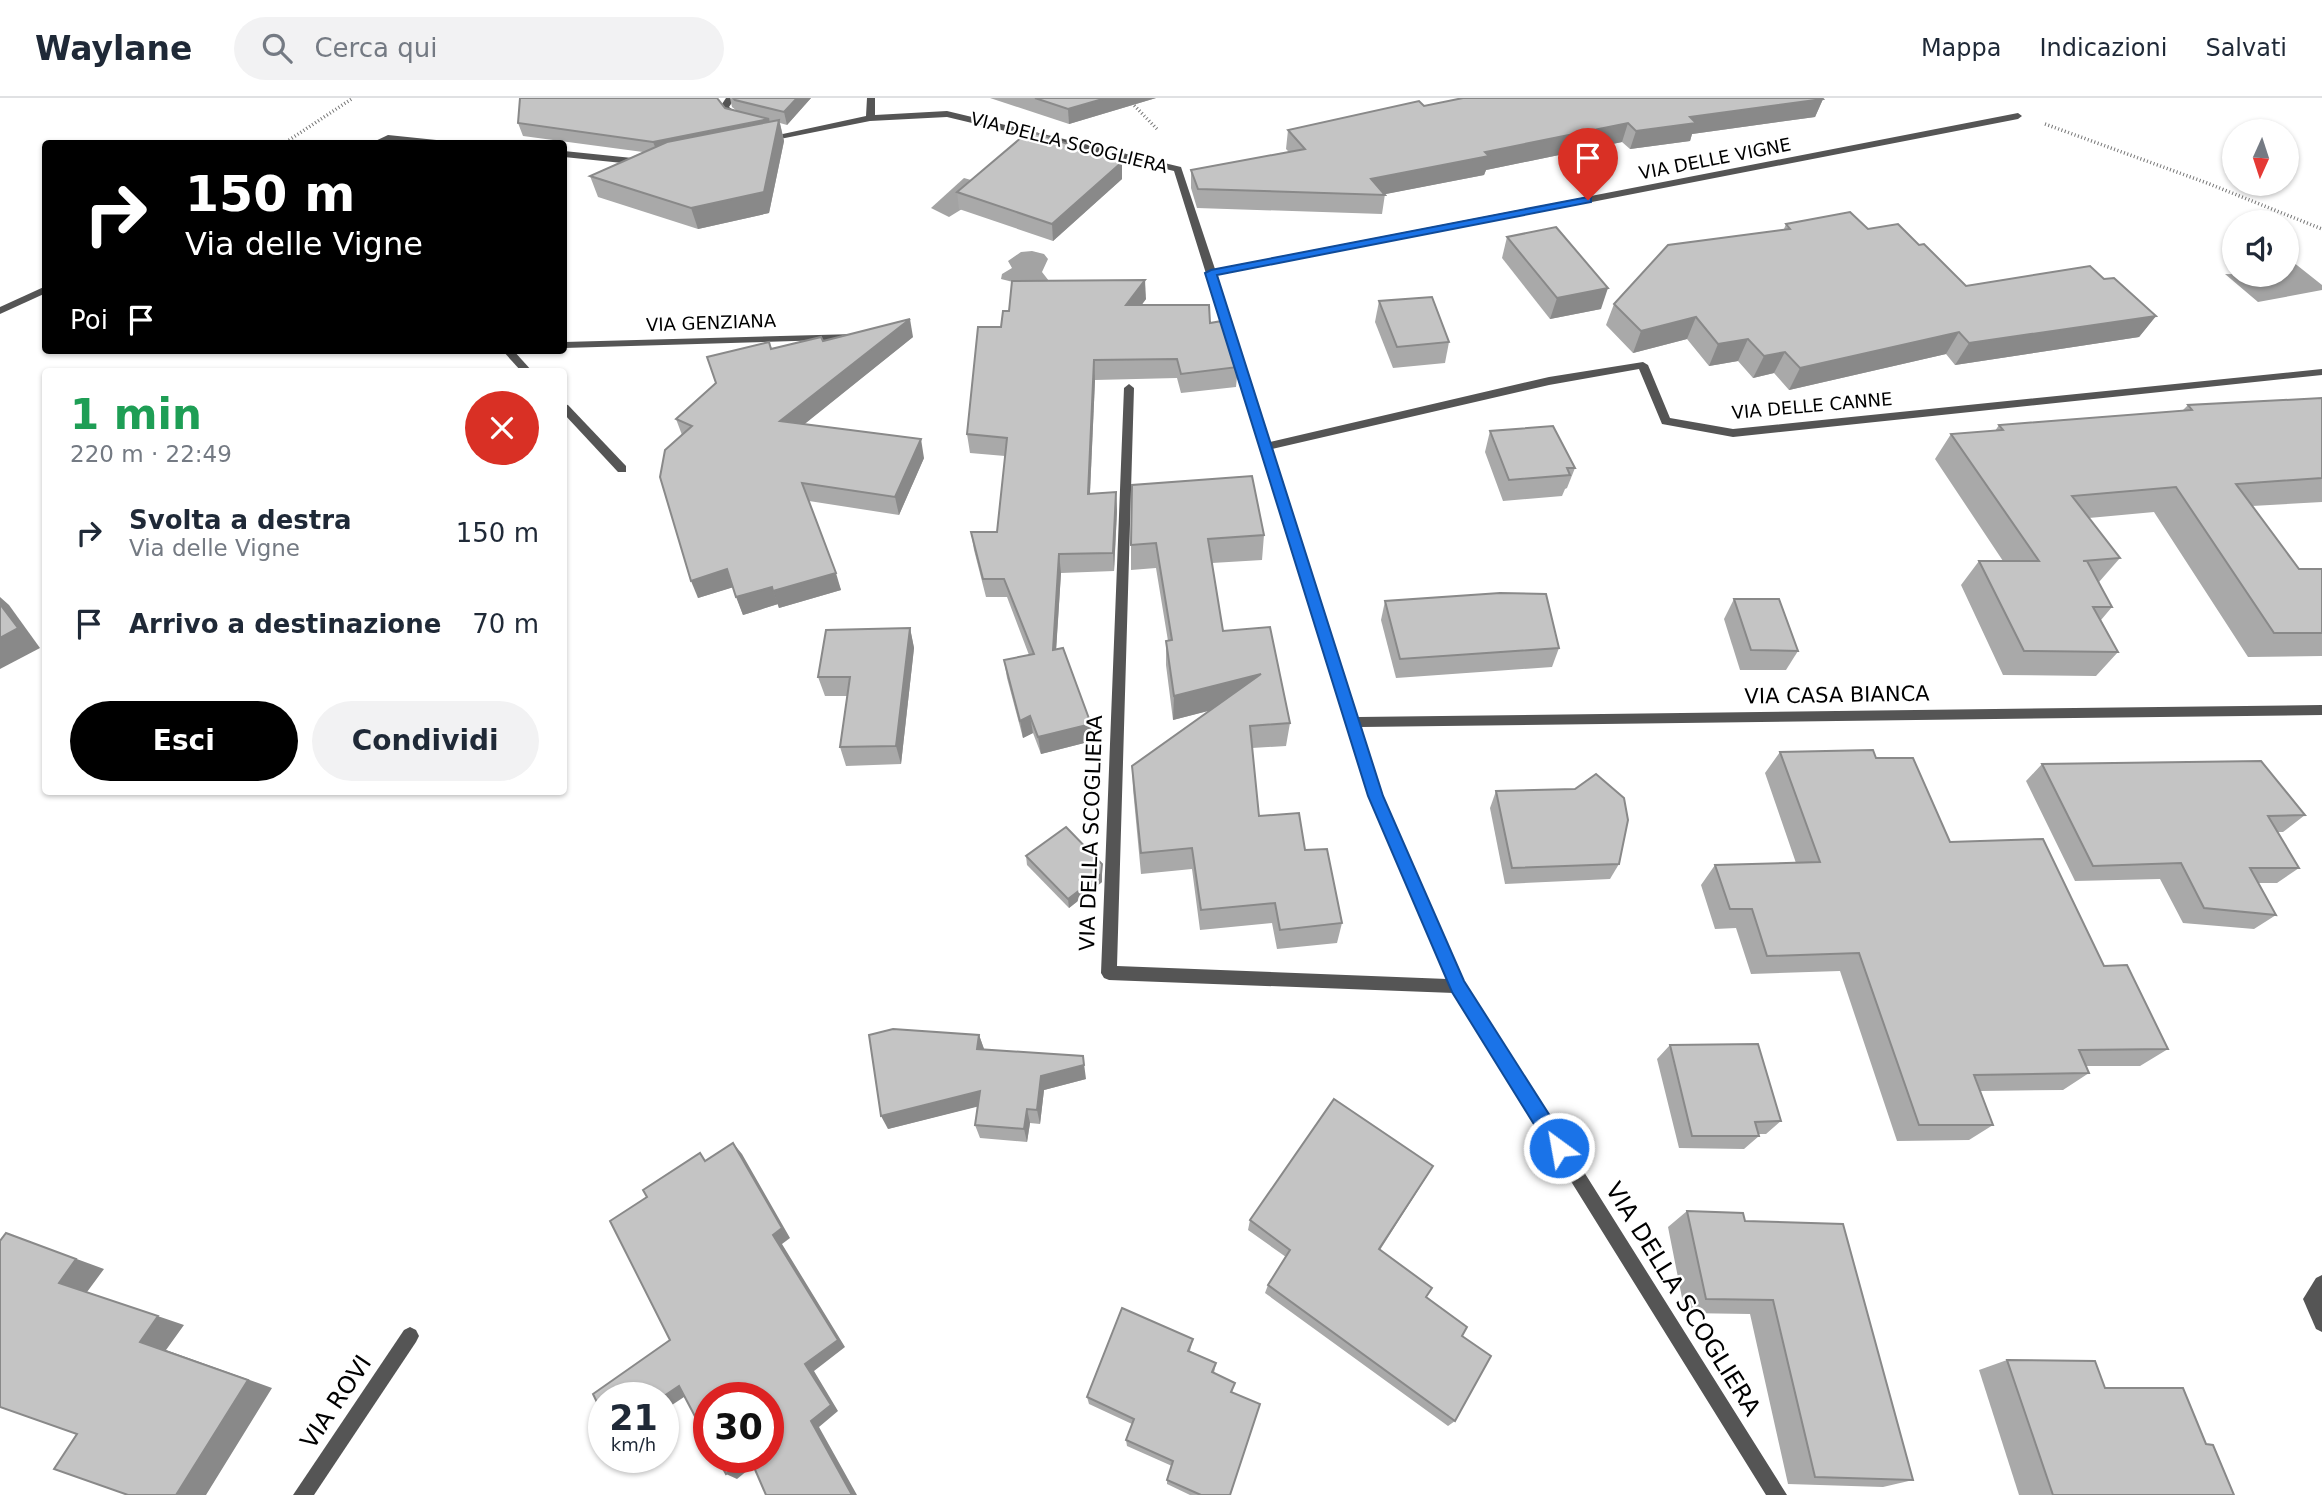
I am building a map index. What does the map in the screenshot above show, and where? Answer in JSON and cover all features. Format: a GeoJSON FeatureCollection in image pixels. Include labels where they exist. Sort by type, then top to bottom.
{"type":"FeatureCollection","features":[{"type":"Feature","properties":{"kind":"street"},"geometry":{"type":"LineString","coordinates":[[732,98],[724,107],[734,117],[747,120]]}},
{"type":"Feature","properties":{"kind":"street"},"geometry":{"type":"LineString","coordinates":[[870,118],[871,98]]}},
{"type":"Feature","properties":{"kind":"street","name":"VIA DELLA SCOGLIERA"},"geometry":{"type":"LineString","coordinates":[[756,141],[870,118],[947,114],[1178,169],[1376,796],[1458,986],[1777,1495]]}},
{"type":"Feature","properties":{"kind":"street","name":"VIA DELLE VIGNE"},"geometry":{"type":"LineString","coordinates":[[1211,273],[2018,116]]}},
{"type":"Feature","properties":{"kind":"street"},"geometry":{"type":"LineString","coordinates":[[772,126],[797,132]]}},
{"type":"Feature","properties":{"kind":"street"},"geometry":{"type":"LineString","coordinates":[[383,140],[407,140]]}},
{"type":"Feature","properties":{"kind":"street"},"geometry":{"type":"LineString","coordinates":[[567,154],[648,162],[661,159]]}},
{"type":"Feature","properties":{"kind":"street"},"geometry":{"type":"LineString","coordinates":[[0,311],[42,291]]}},
{"type":"Feature","properties":{"kind":"street","name":"VIA GENZIANA"},"geometry":{"type":"LineString","coordinates":[[567,345],[860,337]]}},
{"type":"Feature","properties":{"kind":"street"},"geometry":{"type":"LineString","coordinates":[[511,354],[524,368]]}},
{"type":"Feature","properties":{"kind":"street","name":"VIA DELLE CANNE"},"geometry":{"type":"LineString","coordinates":[[1266,447],[1549,381],[1643,365],[1666,421],[1733,433],[2322,372]]}},
{"type":"Feature","properties":{"kind":"street","name":"VIA DELLA SCOGLIERA"},"geometry":{"type":"LineString","coordinates":[[1129,388],[1109,973],[1458,986]]}},
{"type":"Feature","properties":{"kind":"street"},"geometry":{"type":"LineString","coordinates":[[567,411],[622,469]]}},
{"type":"Feature","properties":{"kind":"street","name":"VIA CASA BIANCA"},"geometry":{"type":"LineString","coordinates":[[1353,723],[2322,710]]}},
{"type":"Feature","properties":{"kind":"street"},"geometry":{"type":"LineString","coordinates":[[2322,1284],[2312,1300],[2322,1322]]}},
{"type":"Feature","properties":{"kind":"street","name":"VIA ROVI"},"geometry":{"type":"LineString","coordinates":[[303,1495],[410,1336]]}},
{"type":"Feature","properties":{"kind":"path"},"geometry":{"type":"LineString","coordinates":[[290,140],[353,98]]}},
{"type":"Feature","properties":{"kind":"path"},"geometry":{"type":"LineString","coordinates":[[2018,116],[2207,183],[2322,229]]}},
{"type":"Feature","properties":{"kind":"shaded area"},"geometry":{"type":"Polygon","coordinates":[[[964,178],[978,182],[962,209],[949,217],[931,208],[964,178]]]}},
{"type":"Feature","properties":{"kind":"shaded area"},"geometry":{"type":"Polygon","coordinates":[[[1021,252],[1044,254],[1048,259],[1042,272],[1049,281],[1013,282],[1001,279],[1002,274],[1012,268],[1008,261],[1021,252]]]}},
{"type":"Feature","properties":{"kind":"shaded area"},"geometry":{"type":"Polygon","coordinates":[[[2299,267],[2322,285],[2322,290],[2258,302],[2240,287],[2299,287],[2299,267]]]}},
{"type":"Feature","properties":{"kind":"building"},"geometry":{"type":"Polygon","coordinates":[[[520,98],[717,98],[725,108],[769,119],[653,142],[518,123],[520,98]]]}},
{"type":"Feature","properties":{"kind":"building"},"geometry":{"type":"Polygon","coordinates":[[[733,98],[797,98],[784,112],[733,98]]]}},
{"type":"Feature","properties":{"kind":"building"},"geometry":{"type":"Polygon","coordinates":[[[1035,98],[1106,98],[1068,109],[1035,98]]]}},
{"type":"Feature","properties":{"kind":"building"},"geometry":{"type":"Polygon","coordinates":[[[1463,98],[1823,99],[1690,117],[1696,123],[1636,131],[1628,123],[1485,152],[1489,156],[1371,179],[1385,195],[1198,189],[1191,170],[1305,149],[1288,130],[1419,101],[1424,106],[1463,98]]]}},
{"type":"Feature","properties":{"kind":"building"},"geometry":{"type":"Polygon","coordinates":[[[779,120],[764,192],[691,208],[590,176],[667,142],[779,120]]]}},
{"type":"Feature","properties":{"kind":"building"},"geometry":{"type":"Polygon","coordinates":[[[1029,131],[1122,162],[1052,224],[957,192],[1029,131]]]}},
{"type":"Feature","properties":{"kind":"building"},"geometry":{"type":"Polygon","coordinates":[[[1850,212],[1868,229],[1898,224],[1919,245],[1924,244],[1966,286],[2090,266],[2104,279],[2114,278],[2156,316],[1969,343],[1959,332],[1800,368],[1785,352],[1764,356],[1748,339],[1718,344],[1696,317],[1641,331],[1614,304],[1668,245],[1790,229],[1786,224],[1850,212]]]}},
{"type":"Feature","properties":{"kind":"building"},"geometry":{"type":"Polygon","coordinates":[[[1556,227],[1608,288],[1557,298],[1507,237],[1556,227]]]}},
{"type":"Feature","properties":{"kind":"building"},"geometry":{"type":"Polygon","coordinates":[[[1145,280],[1126,305],[1209,305],[1210,323],[1222,321],[1238,367],[1181,374],[1177,359],[1094,360],[1088,494],[1116,492],[1113,553],[1059,554],[1053,650],[1063,648],[1091,724],[1038,737],[1030,716],[1020,721],[1004,660],[1034,654],[1004,579],[983,579],[971,532],[997,532],[1007,438],[967,434],[978,327],[1001,327],[1003,311],[1009,311],[1012,281],[1145,280]]]}},
{"type":"Feature","properties":{"kind":"building"},"geometry":{"type":"Polygon","coordinates":[[[1432,297],[1449,342],[1397,347],[1379,301],[1432,297]]]}},
{"type":"Feature","properties":{"kind":"building"},"geometry":{"type":"Polygon","coordinates":[[[910,319],[780,421],[921,439],[895,497],[802,483],[836,573],[773,591],[772,587],[736,597],[727,569],[691,581],[660,477],[665,450],[692,426],[676,419],[716,383],[707,357],[769,342],[771,349],[821,337],[823,341],[910,319]]]}},
{"type":"Feature","properties":{"kind":"building"},"geometry":{"type":"Polygon","coordinates":[[[2322,398],[2322,478],[2236,484],[2299,569],[2322,569],[2322,633],[2274,633],[2176,487],[2072,496],[2120,558],[2083,561],[2087,561],[2112,607],[2093,607],[2118,652],[2024,651],[1979,561],[2039,561],[1951,434],[2003,430],[1999,425],[2192,410],[2188,405],[2322,398]]]}},
{"type":"Feature","properties":{"kind":"building"},"geometry":{"type":"Polygon","coordinates":[[[1553,426],[1575,468],[1567,468],[1570,475],[1509,480],[1490,431],[1553,426]]]}},
{"type":"Feature","properties":{"kind":"building"},"geometry":{"type":"Polygon","coordinates":[[[1252,476],[1264,535],[1208,539],[1223,631],[1270,627],[1290,723],[1250,726],[1259,816],[1299,813],[1305,850],[1327,849],[1342,923],[1280,930],[1275,903],[1201,910],[1192,848],[1141,853],[1132,766],[1261,674],[1174,696],[1166,641],[1172,640],[1156,543],[1131,545],[1132,485],[1252,476]]]}},
{"type":"Feature","properties":{"kind":"building"},"geometry":{"type":"Polygon","coordinates":[[[1500,593],[1546,594],[1559,648],[1400,659],[1385,601],[1500,593]]]}},
{"type":"Feature","properties":{"kind":"building"},"geometry":{"type":"Polygon","coordinates":[[[1734,599],[1779,599],[1798,651],[1751,650],[1734,599]]]}},
{"type":"Feature","properties":{"kind":"building"},"geometry":{"type":"Polygon","coordinates":[[[0,604],[18,628],[0,638],[0,604]]]}},
{"type":"Feature","properties":{"kind":"building"},"geometry":{"type":"Polygon","coordinates":[[[910,628],[896,746],[840,747],[850,677],[818,677],[826,630],[910,628]]]}},
{"type":"Feature","properties":{"kind":"building"},"geometry":{"type":"Polygon","coordinates":[[[1873,750],[1876,758],[1913,758],[1950,842],[2043,839],[2104,966],[2127,965],[2168,1049],[2079,1050],[2089,1073],[1974,1075],[1993,1125],[1919,1125],[1859,953],[1767,956],[1752,909],[1730,909],[1715,865],[1820,862],[1780,752],[1873,750]]]}},
{"type":"Feature","properties":{"kind":"building"},"geometry":{"type":"Polygon","coordinates":[[[2261,761],[2305,815],[2268,816],[2299,868],[2250,868],[2276,915],[2204,908],[2181,863],[2093,866],[2042,764],[2261,761]]]}},
{"type":"Feature","properties":{"kind":"building"},"geometry":{"type":"Polygon","coordinates":[[[1596,774],[1624,798],[1628,820],[1619,864],[1512,868],[1496,791],[1575,789],[1596,774]]]}},
{"type":"Feature","properties":{"kind":"building"},"geometry":{"type":"Polygon","coordinates":[[[1066,827],[1102,864],[1101,874],[1068,899],[1026,856],[1066,827]]]}},
{"type":"Feature","properties":{"kind":"building"},"geometry":{"type":"Polygon","coordinates":[[[893,1029],[979,1035],[977,1049],[1083,1056],[1084,1065],[1041,1076],[1037,1110],[1027,1109],[1024,1129],[975,1125],[980,1091],[881,1116],[869,1035],[893,1029]]]}},
{"type":"Feature","properties":{"kind":"building"},"geometry":{"type":"Polygon","coordinates":[[[1758,1044],[1781,1121],[1755,1122],[1759,1136],[1692,1136],[1670,1045],[1758,1044]]]}},
{"type":"Feature","properties":{"kind":"building"},"geometry":{"type":"Polygon","coordinates":[[[1334,1099],[1433,1166],[1379,1249],[1432,1288],[1426,1297],[1467,1327],[1462,1336],[1491,1356],[1455,1421],[1268,1285],[1290,1250],[1250,1220],[1334,1099]]]}},
{"type":"Feature","properties":{"kind":"building"},"geometry":{"type":"Polygon","coordinates":[[[733,1143],[782,1228],[773,1235],[838,1340],[805,1364],[831,1405],[811,1421],[852,1495],[766,1495],[756,1473],[784,1473],[784,1382],[693,1382],[693,1413],[679,1382],[610,1382],[670,1340],[610,1221],[647,1197],[643,1190],[700,1153],[705,1161],[733,1143]]]}},
{"type":"Feature","properties":{"kind":"building"},"geometry":{"type":"Polygon","coordinates":[[[1687,1211],[1743,1213],[1745,1221],[1843,1224],[1913,1480],[1815,1477],[1773,1300],[1706,1299],[1687,1211]]]}},
{"type":"Feature","properties":{"kind":"building"},"geometry":{"type":"Polygon","coordinates":[[[6,1233],[76,1259],[59,1283],[158,1316],[140,1342],[248,1380],[176,1495],[128,1495],[54,1469],[77,1434],[0,1407],[0,1241],[6,1233]]]}},
{"type":"Feature","properties":{"kind":"building"},"geometry":{"type":"Polygon","coordinates":[[[1122,1308],[1193,1339],[1188,1351],[1216,1363],[1212,1372],[1235,1383],[1231,1392],[1260,1404],[1230,1495],[1201,1495],[1167,1480],[1173,1461],[1126,1440],[1134,1419],[1087,1397],[1122,1308]]]}},
{"type":"Feature","properties":{"kind":"building"},"geometry":{"type":"Polygon","coordinates":[[[2007,1360],[2095,1361],[2105,1388],[2183,1388],[2206,1444],[2213,1445],[2234,1495],[2053,1495],[2007,1360]]]}},
{"type":"Feature","properties":{"kind":"route"},"geometry":{"type":"LineString","coordinates":[[1559,1148],[1458,986],[1376,796],[1211,273],[1588,200]]}}]}
